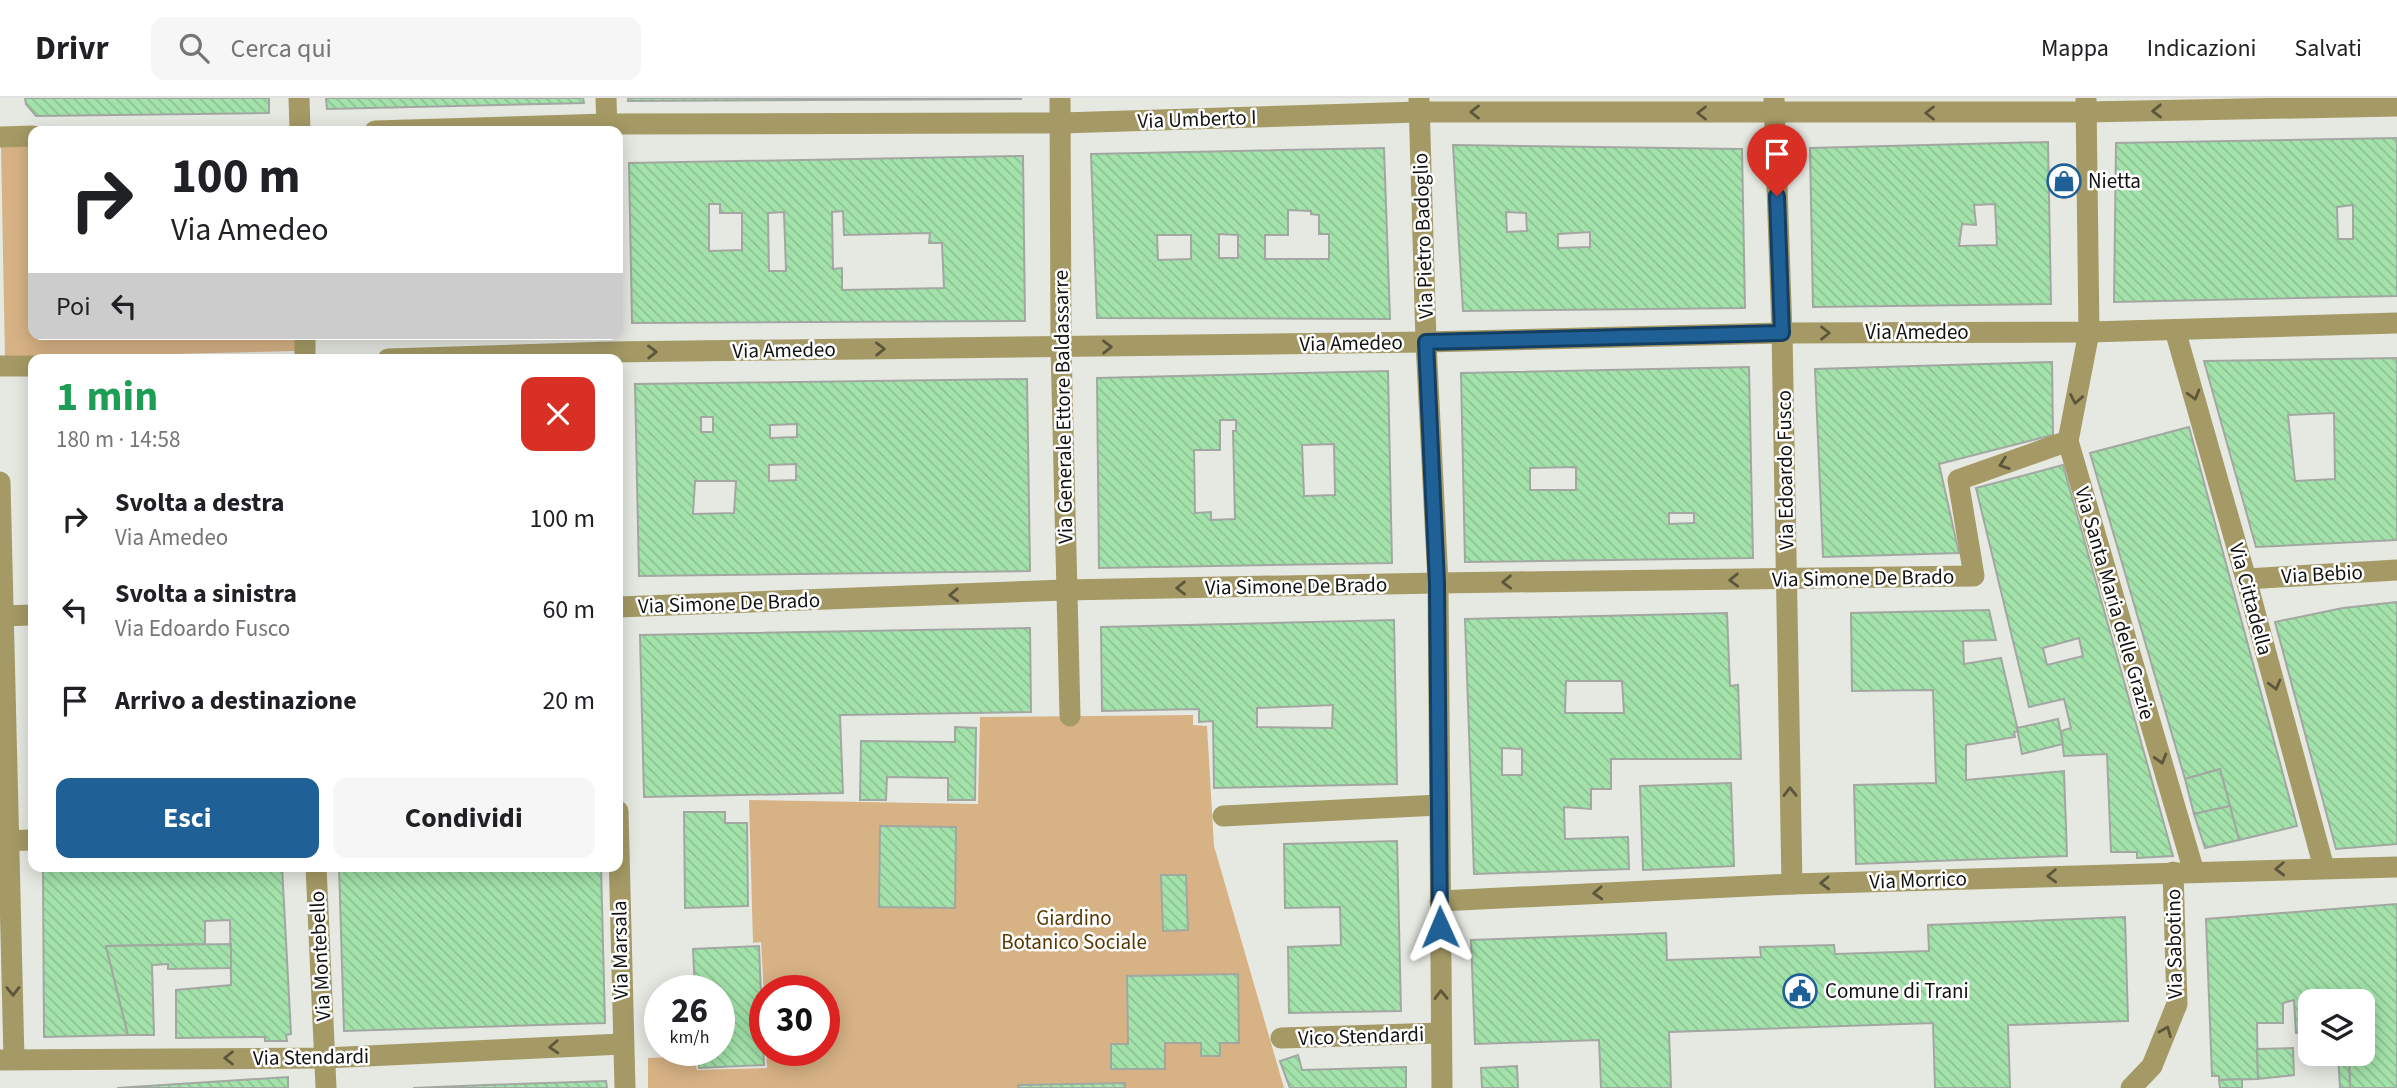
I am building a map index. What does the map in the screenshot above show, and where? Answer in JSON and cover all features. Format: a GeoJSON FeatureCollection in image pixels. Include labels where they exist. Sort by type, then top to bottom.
{"type":"FeatureCollection","features":[{"type":"Feature","properties":{"kind":"street"},"geometry":{"type":"LineString","coordinates":[[299,98],[300,126]]}},
{"type":"Feature","properties":{"kind":"street"},"geometry":{"type":"LineString","coordinates":[[606,98],[606,126]]}},
{"type":"Feature","properties":{"kind":"street","name":"Via Generale Ettore Baldassarre"},"geometry":{"type":"LineString","coordinates":[[1060,98],[1061,347],[1070,716]]}},
{"type":"Feature","properties":{"kind":"street","name":"Via Umberto I"},"geometry":{"type":"LineString","coordinates":[[623,127],[1061,123],[1419,105],[2397,106]]}},
{"type":"Feature","properties":{"kind":"street","name":"Via Pietro Badoglio"},"geometry":{"type":"LineString","coordinates":[[1419,105],[1437,583],[1442,1088]]}},
{"type":"Feature","properties":{"kind":"street","name":"Via Santa Maria delle Grazie"},"geometry":{"type":"LineString","coordinates":[[2086,105],[2088,332],[2068,441],[2183,872]]}},
{"type":"Feature","properties":{"kind":"street","name":"Via Edoardo Fusco"},"geometry":{"type":"LineString","coordinates":[[1774,106],[1782,333],[1791,884]]}},
{"type":"Feature","properties":{"kind":"street"},"geometry":{"type":"LineString","coordinates":[[0,137],[28,136]]}},
{"type":"Feature","properties":{"kind":"street","name":"Via Amedeo"},"geometry":{"type":"LineString","coordinates":[[489,354],[610,348],[1061,347],[1426,342],[1782,333],[2088,332],[2397,323]]}},
{"type":"Feature","properties":{"kind":"street","name":"Via Cittadella"},"geometry":{"type":"LineString","coordinates":[[2175,330],[2324,868]]}},
{"type":"Feature","properties":{"kind":"street"},"geometry":{"type":"LineString","coordinates":[[0,366],[28,366]]}},
{"type":"Feature","properties":{"kind":"street","name":"Via Simone De Brado"},"geometry":{"type":"LineString","coordinates":[[623,607],[1065,590],[1974,576],[1958,480],[2068,441]]}},
{"type":"Feature","properties":{"kind":"street"},"geometry":{"type":"LineString","coordinates":[[0,482],[7,1060]]}},
{"type":"Feature","properties":{"kind":"street","name":"Via Bebio"},"geometry":{"type":"LineString","coordinates":[[2246,579],[2397,570]]}},
{"type":"Feature","properties":{"kind":"street"},"geometry":{"type":"LineString","coordinates":[[2,616],[28,615]]}},
{"type":"Feature","properties":{"kind":"street"},"geometry":{"type":"LineString","coordinates":[[1223,816],[1439,805]]}},
{"type":"Feature","properties":{"kind":"street"},"geometry":{"type":"LineString","coordinates":[[4,841],[28,840]]}},
{"type":"Feature","properties":{"kind":"street","name":"Via Morrico"},"geometry":{"type":"LineString","coordinates":[[1440,901],[1791,884],[2397,867]]}},
{"type":"Feature","properties":{"kind":"street","name":"Via Montebello"},"geometry":{"type":"LineString","coordinates":[[316,872],[326,1088]]}},
{"type":"Feature","properties":{"kind":"street","name":"Via Marsala"},"geometry":{"type":"LineString","coordinates":[[619,872],[625,1088]]}},
{"type":"Feature","properties":{"kind":"street","name":"Via Sabotino"},"geometry":{"type":"LineString","coordinates":[[2131,1088],[2152,1066],[2177,1004],[2183,872]]}},
{"type":"Feature","properties":{"kind":"street","name":"Vico Stendardi"},"geometry":{"type":"LineString","coordinates":[[1282,1038],[1441,1033]]}},
{"type":"Feature","properties":{"kind":"street","name":"Via Stendardi"},"geometry":{"type":"LineString","coordinates":[[7,1060],[325,1058],[622,1044]]}},
{"type":"Feature","properties":{"kind":"green space"},"geometry":{"type":"Polygon","coordinates":[[[1,146],[28,146],[28,340],[295,340],[295,351],[28,354],[28,357],[5,358],[1,146]]]}},
{"type":"Feature","properties":{"kind":"green space","name":"Giardino Botanico Sociale"},"geometry":{"type":"Polygon","coordinates":[[[1193,715],[1193,725],[1207,726],[1214,846],[1284,1088],[648,1088],[648,1066],[696,1066],[697,1070],[840,1066],[840,975],[763,975],[761,942],[753,943],[749,800],[978,804],[980,717],[1193,715]]]}},
{"type":"Feature","properties":{"kind":"building"},"geometry":{"type":"Polygon","coordinates":[[[25,98],[269,98],[269,113],[36,116],[26,104],[25,98]]]}},
{"type":"Feature","properties":{"kind":"building"},"geometry":{"type":"Polygon","coordinates":[[[326,98],[583,98],[584,103],[327,109],[326,98]]]}},
{"type":"Feature","properties":{"kind":"building"},"geometry":{"type":"Polygon","coordinates":[[[628,98],[1021,98],[1021,99],[628,101],[628,98]]]}},
{"type":"Feature","properties":{"kind":"building"},"geometry":{"type":"Polygon","coordinates":[[[2397,138],[2397,296],[2114,302],[2116,143],[2397,138]],[[2353,205],[2337,207],[2338,239],[2353,239],[2353,205]]]}},
{"type":"Feature","properties":{"kind":"building"},"geometry":{"type":"Polygon","coordinates":[[[2048,142],[2051,304],[1813,307],[1810,148],[2048,142]],[[1995,204],[1974,205],[1976,225],[1962,224],[1959,246],[1997,245],[1995,204]]]}},
{"type":"Feature","properties":{"kind":"building"},"geometry":{"type":"Polygon","coordinates":[[[1453,145],[1742,149],[1745,308],[1463,311],[1453,145]],[[1506,212],[1507,232],[1527,231],[1526,213],[1506,212]],[[1590,232],[1558,234],[1558,248],[1590,247],[1590,232]]]}},
{"type":"Feature","properties":{"kind":"building"},"geometry":{"type":"Polygon","coordinates":[[[1384,148],[1390,319],[1097,318],[1091,154],[1384,148]],[[1288,210],[1288,235],[1265,235],[1265,259],[1329,259],[1329,234],[1319,234],[1319,215],[1311,214],[1311,211],[1288,210]],[[1219,234],[1219,258],[1238,258],[1238,235],[1219,234]],[[1157,235],[1158,260],[1191,259],[1191,235],[1157,235]]]}},
{"type":"Feature","properties":{"kind":"building"},"geometry":{"type":"Polygon","coordinates":[[[1023,156],[1025,321],[632,323],[629,163],[1023,156]],[[709,204],[709,251],[742,250],[742,213],[720,213],[720,204],[709,204]],[[843,211],[832,212],[833,269],[842,268],[842,290],[944,288],[942,243],[929,243],[930,233],[844,235],[843,211]],[[784,212],[768,213],[769,271],[786,271],[784,212]]]}},
{"type":"Feature","properties":{"kind":"building"},"geometry":{"type":"Polygon","coordinates":[[[2397,358],[2397,540],[2256,547],[2204,361],[2397,358]],[[2334,413],[2288,415],[2295,481],[2335,479],[2334,413]]]}},
{"type":"Feature","properties":{"kind":"building"},"geometry":{"type":"Polygon","coordinates":[[[2052,362],[2053,435],[1939,464],[1959,553],[1823,557],[1815,369],[2052,362]]]}},
{"type":"Feature","properties":{"kind":"building"},"geometry":{"type":"Polygon","coordinates":[[[1749,367],[1753,558],[1465,562],[1461,373],[1749,367]],[[1576,467],[1530,468],[1530,490],[1576,490],[1576,467]],[[1669,513],[1669,524],[1694,523],[1694,513],[1669,513]]]}},
{"type":"Feature","properties":{"kind":"building"},"geometry":{"type":"Polygon","coordinates":[[[1388,371],[1392,563],[1099,568],[1097,378],[1388,371]],[[1220,420],[1220,450],[1194,450],[1195,513],[1211,512],[1211,520],[1235,519],[1233,431],[1236,431],[1236,420],[1220,420]],[[1334,444],[1302,445],[1304,496],[1335,495],[1334,444]]]}},
{"type":"Feature","properties":{"kind":"building"},"geometry":{"type":"Polygon","coordinates":[[[1027,379],[1030,571],[639,576],[635,384],[1027,379]],[[701,417],[701,432],[713,432],[713,417],[701,417]],[[797,424],[770,425],[770,438],[797,437],[797,424]],[[796,464],[769,465],[769,481],[796,480],[796,464]],[[695,481],[693,514],[734,513],[736,481],[695,481]]]}},
{"type":"Feature","properties":{"kind":"building"},"geometry":{"type":"Polygon","coordinates":[[[2189,427],[2297,826],[2239,840],[2220,769],[2185,779],[2090,453],[2189,427]]]}},
{"type":"Feature","properties":{"kind":"building"},"geometry":{"type":"Polygon","coordinates":[[[2063,465],[2173,856],[2137,858],[2137,852],[2111,852],[2107,754],[2064,756],[2061,731],[2071,728],[2064,699],[2029,707],[1976,488],[2063,465]],[[2079,638],[2043,648],[2047,665],[2083,656],[2079,638]]]}},
{"type":"Feature","properties":{"kind":"building"},"geometry":{"type":"Polygon","coordinates":[[[2397,602],[2397,844],[2336,849],[2275,622],[2343,608],[2397,602]]]}},
{"type":"Feature","properties":{"kind":"building"},"geometry":{"type":"Polygon","coordinates":[[[1989,610],[1996,640],[1963,641],[1964,664],[2001,658],[2018,731],[2014,732],[2015,737],[1966,745],[1966,780],[2064,771],[2067,856],[1856,864],[1854,785],[1936,783],[1933,690],[1852,691],[1851,613],[1989,610]]]}},
{"type":"Feature","properties":{"kind":"building"},"geometry":{"type":"Polygon","coordinates":[[[1727,613],[1730,686],[1738,685],[1741,759],[1611,759],[1611,789],[1591,789],[1591,809],[1564,807],[1565,839],[1628,837],[1629,869],[1474,874],[1465,619],[1727,613]],[[1566,681],[1565,713],[1624,713],[1622,681],[1566,681]],[[1502,748],[1502,775],[1522,775],[1522,749],[1502,748]]]}},
{"type":"Feature","properties":{"kind":"building"},"geometry":{"type":"Polygon","coordinates":[[[1394,620],[1397,784],[1214,788],[1213,721],[1199,722],[1199,709],[1102,711],[1101,627],[1394,620]],[[1333,705],[1257,708],[1257,727],[1332,728],[1333,705]]]}},
{"type":"Feature","properties":{"kind":"building"},"geometry":{"type":"Polygon","coordinates":[[[1030,628],[1031,712],[840,715],[843,793],[644,797],[640,635],[1030,628]]]}},
{"type":"Feature","properties":{"kind":"building"},"geometry":{"type":"Polygon","coordinates":[[[2058,719],[2063,744],[2022,754],[2017,728],[2058,719]]]}},
{"type":"Feature","properties":{"kind":"building"},"geometry":{"type":"Polygon","coordinates":[[[955,727],[976,728],[975,800],[948,800],[948,778],[887,777],[886,800],[860,800],[861,741],[955,742],[955,727]]]}},
{"type":"Feature","properties":{"kind":"building"},"geometry":{"type":"Polygon","coordinates":[[[2220,769],[2230,806],[2194,814],[2185,779],[2220,769]]]}},
{"type":"Feature","properties":{"kind":"building"},"geometry":{"type":"Polygon","coordinates":[[[1731,783],[1734,866],[1643,870],[1640,786],[1731,783]]]}},
{"type":"Feature","properties":{"kind":"building"},"geometry":{"type":"Polygon","coordinates":[[[2230,806],[2239,840],[2205,848],[2194,814],[2230,806]]]}},
{"type":"Feature","properties":{"kind":"building"},"geometry":{"type":"Polygon","coordinates":[[[684,812],[725,812],[725,823],[747,823],[748,906],[685,908],[684,812]]]}},
{"type":"Feature","properties":{"kind":"building"},"geometry":{"type":"Polygon","coordinates":[[[880,826],[956,827],[955,908],[879,907],[880,826]]]}},
{"type":"Feature","properties":{"kind":"building"},"geometry":{"type":"Polygon","coordinates":[[[1397,841],[1401,1011],[1289,1013],[1288,947],[1341,945],[1340,907],[1285,908],[1284,844],[1397,841]]]}},
{"type":"Feature","properties":{"kind":"building"},"geometry":{"type":"Polygon","coordinates":[[[43,872],[282,872],[291,1034],[286,1035],[287,1041],[265,1041],[265,1037],[176,1038],[176,990],[231,985],[230,920],[205,921],[205,944],[106,946],[128,1035],[44,1037],[43,872]]]}},
{"type":"Feature","properties":{"kind":"building"},"geometry":{"type":"Polygon","coordinates":[[[339,872],[601,872],[605,1023],[344,1031],[339,872]]]}},
{"type":"Feature","properties":{"kind":"building"},"geometry":{"type":"Polygon","coordinates":[[[1161,875],[1186,875],[1188,930],[1163,931],[1161,875]]]}},
{"type":"Feature","properties":{"kind":"building"},"geometry":{"type":"Polygon","coordinates":[[[2397,904],[2397,1088],[2350,1088],[2349,1066],[2375,1066],[2375,989],[2298,989],[2298,1033],[2294,1000],[2283,1003],[2283,1023],[2257,1023],[2258,1079],[2219,1080],[2219,1076],[2212,1076],[2206,919],[2397,904]]]}},
{"type":"Feature","properties":{"kind":"building","name":"Comune di Trani"},"geometry":{"type":"Polygon","coordinates":[[[2125,917],[2128,1021],[2008,1025],[2010,1088],[1935,1088],[1933,1023],[1669,1032],[1671,1088],[1601,1088],[1599,1040],[1475,1044],[1471,940],[1666,933],[1667,960],[1761,957],[1760,947],[1834,945],[1835,954],[1929,951],[1928,925],[2125,917]]]}},
{"type":"Feature","properties":{"kind":"building"},"geometry":{"type":"Polygon","coordinates":[[[231,944],[231,968],[168,969],[168,964],[152,965],[154,1035],[128,1035],[106,946],[231,944]]]}},
{"type":"Feature","properties":{"kind":"building"},"geometry":{"type":"Polygon","coordinates":[[[759,946],[760,975],[749,975],[749,1066],[699,1068],[735,1066],[735,975],[694,975],[693,949],[759,946]]]}},
{"type":"Feature","properties":{"kind":"building"},"geometry":{"type":"Polygon","coordinates":[[[1238,974],[1239,1043],[1220,1043],[1220,1056],[1201,1056],[1201,1043],[1165,1043],[1165,1069],[1111,1069],[1111,1044],[1128,1044],[1127,976],[1238,974]]]}},
{"type":"Feature","properties":{"kind":"building"},"geometry":{"type":"Polygon","coordinates":[[[2293,1048],[2294,1075],[2258,1079],[2257,1049],[2293,1048]]]}},
{"type":"Feature","properties":{"kind":"building"},"geometry":{"type":"Polygon","coordinates":[[[1298,1055],[1302,1070],[1406,1067],[1406,1088],[1290,1088],[1280,1061],[1298,1055]]]}},
{"type":"Feature","properties":{"kind":"building"},"geometry":{"type":"Polygon","coordinates":[[[1517,1066],[1518,1088],[1482,1088],[1481,1068],[1517,1066]]]}},
{"type":"Feature","properties":{"kind":"building"},"geometry":{"type":"Polygon","coordinates":[[[2339,1066],[2349,1066],[2350,1088],[2340,1088],[2339,1066]]]}},
{"type":"Feature","properties":{"kind":"building"},"geometry":{"type":"Polygon","coordinates":[[[288,1077],[288,1088],[117,1088],[132,1087],[288,1077]]]}},
{"type":"Feature","properties":{"kind":"building"},"geometry":{"type":"Polygon","coordinates":[[[2242,1079],[2242,1088],[2220,1088],[2219,1080],[2242,1079]]]}},
{"type":"Feature","properties":{"kind":"building"},"geometry":{"type":"Polygon","coordinates":[[[606,1081],[607,1088],[413,1088],[486,1085],[606,1081]]]}},
{"type":"Feature","properties":{"kind":"building"},"geometry":{"type":"Polygon","coordinates":[[[1125,1083],[1125,1088],[1018,1088],[1018,1085],[1125,1083]]]}},
{"type":"Feature","properties":{"kind":"place","name":"Nietta"},"geometry":{"type":"Point","coordinates":[2064,181]}},
{"type":"Feature","properties":{"kind":"place","name":"Comune di Trani"},"geometry":{"type":"Point","coordinates":[1800,991]}},
{"type":"Feature","properties":{"kind":"route"},"geometry":{"type":"LineString","coordinates":[[1440,927],[1437,583],[1426,342],[1782,333],[1777,196]]}}]}
